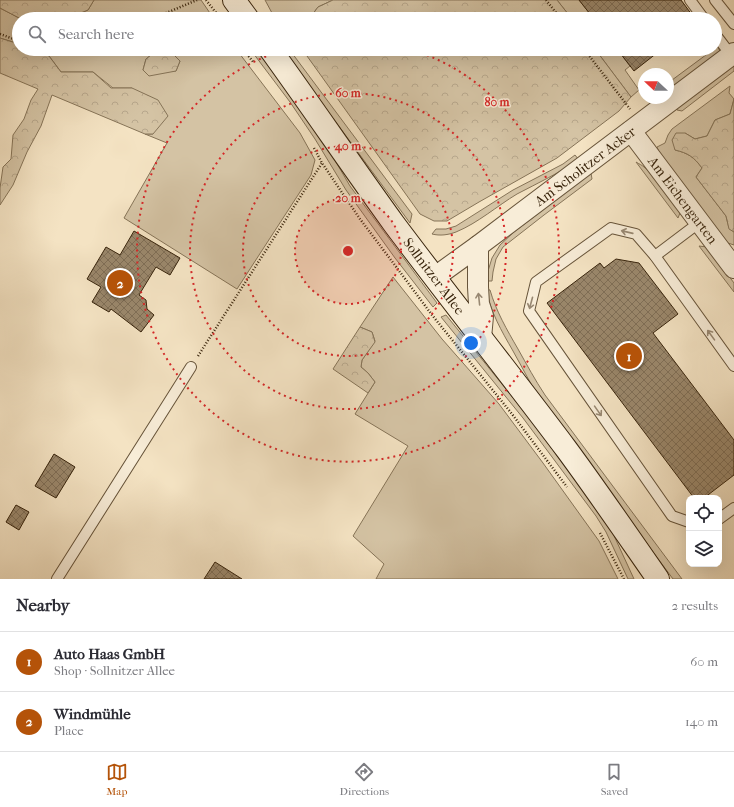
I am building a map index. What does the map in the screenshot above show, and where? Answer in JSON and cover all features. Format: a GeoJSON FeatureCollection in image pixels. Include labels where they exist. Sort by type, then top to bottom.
{"type":"FeatureCollection","features":[{"type":"Feature","properties":{"kind":"main road"},"geometry":{"type":"LineString","coordinates":[[234,0],[243,12]]}},
{"type":"Feature","properties":{"kind":"main road","name":"Sollnitzer Allee"},"geometry":{"type":"LineString","coordinates":[[275,56],[367,186],[567,450],[620,524],[656,578]]}},
{"type":"Feature","properties":{"kind":"street","name":"Am Scholitzer Acker"},"geometry":{"type":"LineString","coordinates":[[435,277],[636,128],[732,54]]}},
{"type":"Feature","properties":{"kind":"street","name":"Am Eichengarten"},"geometry":{"type":"LineString","coordinates":[[636,128],[700,222],[734,268]]}},
{"type":"Feature","properties":{"kind":"street"},"geometry":{"type":"LineString","coordinates":[[478,246],[478,286],[483,316],[481,338]]}},
{"type":"Feature","properties":{"kind":"lane"},"geometry":{"type":"LineString","coordinates":[[690,0],[699,12]]}},
{"type":"Feature","properties":{"kind":"lane"},"geometry":{"type":"LineString","coordinates":[[715,0],[734,24]]}},
{"type":"Feature","properties":{"kind":"lane"},"geometry":{"type":"LineString","coordinates":[[722,42],[732,54]]}},
{"type":"Feature","properties":{"kind":"lane"},"geometry":{"type":"LineString","coordinates":[[655,256],[700,222]]}},
{"type":"Feature","properties":{"kind":"lane"},"geometry":{"type":"LineString","coordinates":[[686,521],[672,516],[529,311],[536,282],[611,228],[636,234],[655,256],[734,366]]}},
{"type":"Feature","properties":{"kind":"lane"},"geometry":{"type":"LineString","coordinates":[[57,579],[191,367]]}},
{"type":"Feature","properties":{"kind":"lane"},"geometry":{"type":"LineString","coordinates":[[722,517],[734,508]]}},
{"type":"Feature","properties":{"kind":"path"},"geometry":{"type":"LineString","coordinates":[[169,12],[197,0]]}},
{"type":"Feature","properties":{"kind":"path"},"geometry":{"type":"LineString","coordinates":[[206,0],[215,12]]}},
{"type":"Feature","properties":{"kind":"path"},"geometry":{"type":"LineString","coordinates":[[546,0],[555,12]]}},
{"type":"Feature","properties":{"kind":"path"},"geometry":{"type":"LineString","coordinates":[[0,34],[12,38]]}},
{"type":"Feature","properties":{"kind":"path"},"geometry":{"type":"LineString","coordinates":[[589,56],[636,128]]}},
{"type":"Feature","properties":{"kind":"path"},"geometry":{"type":"LineString","coordinates":[[191,367],[322,163]]}},
{"type":"Feature","properties":{"kind":"green space"},"geometry":{"type":"Polygon","coordinates":[[[0,0],[94,0],[88,10],[83,12],[12,12],[12,14],[0,8],[0,0]]]}},
{"type":"Feature","properties":{"kind":"green space"},"geometry":{"type":"Polygon","coordinates":[[[94,0],[201,0],[209,12],[83,12],[88,10],[94,0]]]}},
{"type":"Feature","properties":{"kind":"green space"},"geometry":{"type":"Polygon","coordinates":[[[265,0],[333,0],[318,7],[314,12],[271,12],[265,0]]]}},
{"type":"Feature","properties":{"kind":"green space"},"geometry":{"type":"Polygon","coordinates":[[[333,0],[557,0],[566,12],[314,12],[318,7],[333,0]]]}},
{"type":"Feature","properties":{"kind":"green space"},"geometry":{"type":"Polygon","coordinates":[[[557,0],[579,0],[588,12],[566,12],[557,0]]]}},
{"type":"Feature","properties":{"kind":"green space"},"geometry":{"type":"Polygon","coordinates":[[[0,8],[12,14],[12,42],[0,38],[0,8]]]}},
{"type":"Feature","properties":{"kind":"green space"},"geometry":{"type":"Polygon","coordinates":[[[0,38],[12,42],[12,56],[49,56],[61,72],[93,72],[111,88],[132,88],[158,100],[168,116],[153,134],[145,134],[52,95],[41,126],[27,152],[13,185],[0,205],[0,188],[3,167],[11,159],[13,135],[24,119],[31,100],[38,89],[0,73],[0,38]]]}},
{"type":"Feature","properties":{"kind":"green space"},"geometry":{"type":"Polygon","coordinates":[[[49,56],[150,56],[146,59],[143,70],[176,71],[180,61],[175,56],[241,56],[300,133],[315,160],[311,175],[237,289],[124,218],[167,143],[145,134],[153,134],[132,88],[113,88],[93,72],[61,72],[49,56]]]}},
{"type":"Feature","properties":{"kind":"green space"},"geometry":{"type":"Polygon","coordinates":[[[150,56],[175,56],[180,61],[176,71],[149,76],[143,70],[146,59],[150,56]]]}},
{"type":"Feature","properties":{"kind":"green space"},"geometry":{"type":"Polygon","coordinates":[[[255,56],[262,56],[319,133],[350,186],[437,303],[433,307],[395,258],[346,190],[315,139],[290,102],[255,56]]]}},
{"type":"Feature","properties":{"kind":"green space"},"geometry":{"type":"Polygon","coordinates":[[[287,56],[294,56],[412,214],[410,223],[287,56]]]}},
{"type":"Feature","properties":{"kind":"green space"},"geometry":{"type":"Polygon","coordinates":[[[307,56],[600,56],[631,97],[619,111],[557,158],[447,221],[434,221],[420,214],[307,56]]]}},
{"type":"Feature","properties":{"kind":"green space"},"geometry":{"type":"Polygon","coordinates":[[[600,56],[622,56],[630,66],[625,70],[638,89],[638,91],[631,97],[600,56]]]}},
{"type":"Feature","properties":{"kind":"green space"},"geometry":{"type":"Polygon","coordinates":[[[704,56],[715,56],[674,87],[674,79],[704,56]]]}},
{"type":"Feature","properties":{"kind":"green space"},"geometry":{"type":"Polygon","coordinates":[[[734,64],[734,71],[682,111],[677,110],[677,107],[734,64]]]}},
{"type":"Feature","properties":{"kind":"green space"},"geometry":{"type":"Polygon","coordinates":[[[730,86],[729,93],[734,99],[730,114],[715,120],[707,136],[695,139],[685,133],[675,150],[690,156],[702,168],[696,177],[726,216],[729,228],[734,232],[734,245],[725,242],[659,152],[657,147],[665,143],[672,129],[730,86]]]}},
{"type":"Feature","properties":{"kind":"green space"},"geometry":{"type":"Polygon","coordinates":[[[734,99],[734,232],[729,229],[726,216],[696,177],[702,168],[690,156],[675,150],[672,140],[676,133],[685,133],[695,139],[707,136],[715,120],[730,114],[734,99]]]}},
{"type":"Feature","properties":{"kind":"green space"},"geometry":{"type":"Polygon","coordinates":[[[575,155],[579,160],[556,174],[517,194],[472,224],[450,234],[432,234],[436,229],[446,229],[456,226],[513,190],[563,164],[575,155]]]}},
{"type":"Feature","properties":{"kind":"green space"},"geometry":{"type":"Polygon","coordinates":[[[636,162],[654,176],[674,202],[680,213],[678,218],[636,162]]]}},
{"type":"Feature","properties":{"kind":"green space"},"geometry":{"type":"Polygon","coordinates":[[[591,173],[592,179],[503,247],[496,259],[492,281],[486,281],[492,258],[500,245],[514,232],[591,173]]]}},
{"type":"Feature","properties":{"kind":"green space"},"geometry":{"type":"Polygon","coordinates":[[[699,246],[707,247],[734,283],[734,292],[699,246]]]}},
{"type":"Feature","properties":{"kind":"green space"},"geometry":{"type":"Polygon","coordinates":[[[393,277],[442,339],[499,404],[543,463],[599,541],[618,579],[376,579],[384,564],[353,536],[408,446],[355,414],[375,382],[361,367],[362,360],[375,341],[372,332],[360,327],[393,277]]]}},
{"type":"Feature","properties":{"kind":"green space"},"geometry":{"type":"Polygon","coordinates":[[[486,289],[490,290],[495,305],[506,328],[545,395],[682,579],[673,579],[540,399],[504,336],[491,306],[486,289]]]}},
{"type":"Feature","properties":{"kind":"green space"},"geometry":{"type":"Polygon","coordinates":[[[446,315],[527,415],[610,527],[634,579],[628,579],[606,532],[596,516],[523,418],[441,317],[446,315]]]}},
{"type":"Feature","properties":{"kind":"green space"},"geometry":{"type":"Polygon","coordinates":[[[360,327],[372,332],[375,342],[362,360],[361,367],[375,382],[368,393],[333,369],[360,327]]]}},
{"type":"Feature","properties":{"kind":"building"},"geometry":{"type":"Polygon","coordinates":[[[579,0],[681,0],[690,12],[588,12],[579,0]]]}},
{"type":"Feature","properties":{"kind":"building"},"geometry":{"type":"Polygon","coordinates":[[[622,56],[653,56],[634,71],[622,56]]]}},
{"type":"Feature","properties":{"kind":"building"},"geometry":{"type":"Polygon","coordinates":[[[134,231],[180,258],[170,275],[156,267],[139,295],[146,300],[147,309],[154,315],[141,332],[111,309],[109,312],[92,302],[101,287],[87,279],[106,247],[120,255],[134,231]]]}},
{"type":"Feature","properties":{"kind":"building"},"geometry":{"type":"Polygon","coordinates":[[[616,259],[639,263],[678,314],[653,333],[734,440],[734,475],[708,495],[692,495],[547,303],[600,263],[604,268],[616,259]]]}},
{"type":"Feature","properties":{"kind":"building"},"geometry":{"type":"Polygon","coordinates":[[[54,454],[75,467],[56,498],[35,486],[54,454]]]}},
{"type":"Feature","properties":{"kind":"building"},"geometry":{"type":"Polygon","coordinates":[[[16,505],[29,512],[19,530],[6,522],[16,505]]]}},
{"type":"Feature","properties":{"kind":"building"},"geometry":{"type":"Polygon","coordinates":[[[215,562],[242,579],[204,579],[215,562]]]}},
{"type":"Feature","properties":{"kind":"place","name":"Windmühle"},"geometry":{"type":"Point","coordinates":[120,283]}},
{"type":"Feature","properties":{"kind":"place","name":"Auto Haas GmbH"},"geometry":{"type":"Point","coordinates":[629,356]}}]}
